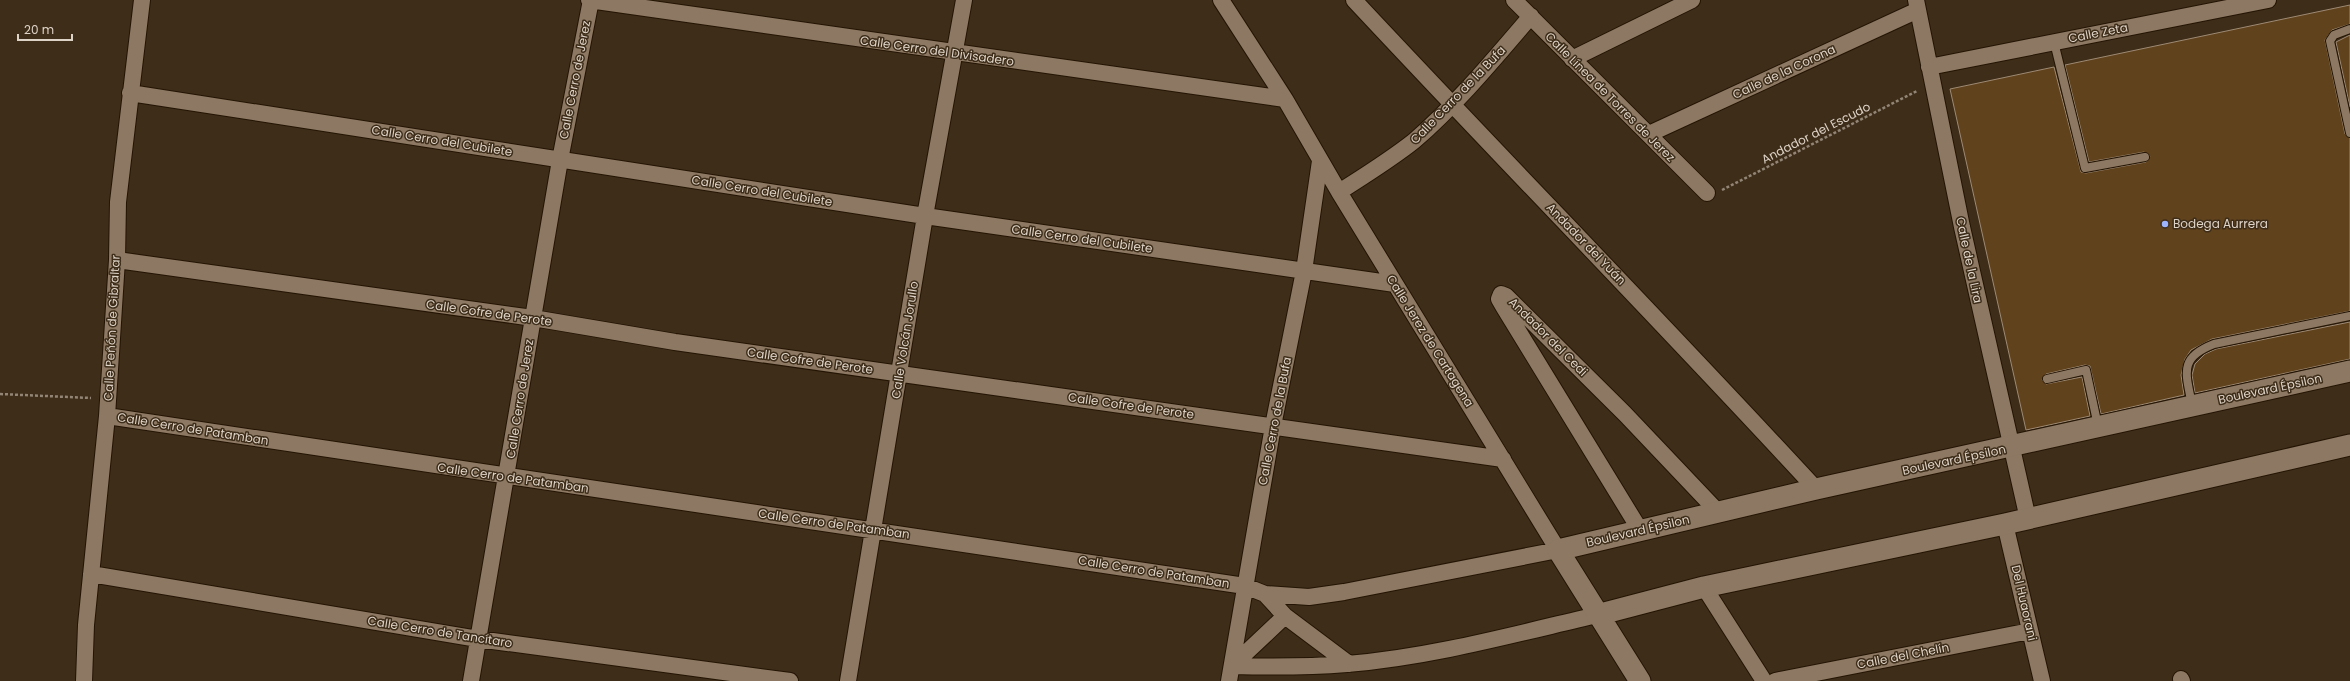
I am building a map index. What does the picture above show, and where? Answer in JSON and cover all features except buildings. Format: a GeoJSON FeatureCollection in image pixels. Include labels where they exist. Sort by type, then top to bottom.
{"type":"FeatureCollection","features":[{"type":"Feature","properties":{"kind":"street","name":"Calle Peñón de Gibraltar"},"geometry":{"type":"LineString","coordinates":[[84,681],[86,625],[107,416],[117,260],[118,202],[142,0]]}},
{"type":"Feature","properties":{"kind":"street","name":"Calle Cerro del Divisadero"},"geometry":{"type":"LineString","coordinates":[[590,0],[953,53],[1285,99]]}},
{"type":"Feature","properties":{"kind":"street","name":"Calle Cerro de Jerez"},"geometry":{"type":"LineString","coordinates":[[471,681],[560,160],[590,0]]}},
{"type":"Feature","properties":{"kind":"street","name":"Calle Volcán Jorullo"},"geometry":{"type":"LineString","coordinates":[[848,681],[872,529],[901,373],[925,216],[953,53],[964,0]]}},
{"type":"Feature","properties":{"kind":"street","name":"Calle Jerez de Cartagena"},"geometry":{"type":"LineString","coordinates":[[1222,0],[1285,99],[1320,161],[1597,615],[1640,681]]}},
{"type":"Feature","properties":{"kind":"street","name":"Andador del Yuán"},"geometry":{"type":"LineString","coordinates":[[1354,0],[1451,104],[1650,310],[1816,489]]}},
{"type":"Feature","properties":{"kind":"street","name":"Calle Línea de Torres de Jerez"},"geometry":{"type":"LineString","coordinates":[[1514,0],[1707,193]]}},
{"type":"Feature","properties":{"kind":"street"},"geometry":{"type":"LineString","coordinates":[[1572,59],[1692,0]]}},
{"type":"Feature","properties":{"kind":"street","name":"Calle Zeta"},"geometry":{"type":"LineString","coordinates":[[1929,67],[2268,0]]}},
{"type":"Feature","properties":{"kind":"street","name":"Calle de la Lira"},"geometry":{"type":"LineString","coordinates":[[1917,5],[1932,83],[2010,448],[2028,519]]}},
{"type":"Feature","properties":{"kind":"street","name":"Calle de la Corona"},"geometry":{"type":"LineString","coordinates":[[1649,134],[1917,5]]}},
{"type":"Feature","properties":{"kind":"street","name":"Calle Cerro de la Bufa"},"geometry":{"type":"LineString","coordinates":[[1339,192],[1383,164],[1415,140],[1494,60],[1530,16]]}},
{"type":"Feature","properties":{"kind":"street","name":"Calle Cerro del Cubilete"},"geometry":{"type":"LineString","coordinates":[[130,93],[925,216],[1395,284]]}},
{"type":"Feature","properties":{"kind":"street","name":"Calle Cerro de la Bufa"},"geometry":{"type":"LineString","coordinates":[[1231,674],[1273,426],[1304,272],[1320,161]]}},
{"type":"Feature","properties":{"kind":"street","name":"Calle Cofre de Perote"},"geometry":{"type":"LineString","coordinates":[[117,260],[533,318],[675,342],[1503,459]]}},
{"type":"Feature","properties":{"kind":"street","name":"Andador del Cedi"},"geometry":{"type":"LineString","coordinates":[[1640,530],[1501,301],[1499,297],[1502,294],[1506,296],[1625,414],[1718,512]]}},
{"type":"Feature","properties":{"kind":"street","name":"Boulevard Épsilon"},"geometry":{"type":"LineString","coordinates":[[1558,550],[1816,489],[2010,448],[2350,371]]}},
{"type":"Feature","properties":{"kind":"street","name":"Calle Cerro de Patamban"},"geometry":{"type":"LineString","coordinates":[[107,416],[507,477],[872,529],[1245,586],[1265,594],[1309,597],[1344,592],[1558,550]]}},
{"type":"Feature","properties":{"kind":"street"},"geometry":{"type":"LineString","coordinates":[[1231,674],[1349,664],[1433,652],[1597,615],[1704,587],[2028,519],[2350,445]]}},
{"type":"Feature","properties":{"kind":"street","name":"Del Huaorani"},"geometry":{"type":"LineString","coordinates":[[2005,524],[2042,681]]}},
{"type":"Feature","properties":{"kind":"street","name":"Calle Cerro de Tancítaro"},"geometry":{"type":"LineString","coordinates":[[91,574],[478,639],[790,681]]}},
{"type":"Feature","properties":{"kind":"street"},"geometry":{"type":"LineString","coordinates":[[1704,587],[1764,681]]}},
{"type":"Feature","properties":{"kind":"street"},"geometry":{"type":"LineString","coordinates":[[1265,594],[1285,616],[1349,664]]}},
{"type":"Feature","properties":{"kind":"street"},"geometry":{"type":"LineString","coordinates":[[1231,674],[1285,616]]}},
{"type":"Feature","properties":{"kind":"street","name":"Calle del Chelín"},"geometry":{"type":"LineString","coordinates":[[1775,681],[2030,631]]}},
{"type":"Feature","properties":{"kind":"lane"},"geometry":{"type":"LineString","coordinates":[[2350,29],[2334,34],[2330,41],[2350,133]]}},
{"type":"Feature","properties":{"kind":"lane"},"geometry":{"type":"LineString","coordinates":[[2054,42],[2085,168],[2145,157]]}},
{"type":"Feature","properties":{"kind":"lane"},"geometry":{"type":"LineString","coordinates":[[2192,406],[2186,373],[2187,364],[2192,356],[2202,349],[2214,344],[2350,316]]}},
{"type":"Feature","properties":{"kind":"lane"},"geometry":{"type":"LineString","coordinates":[[2047,379],[2086,370],[2098,428]]}},
{"type":"Feature","properties":{"kind":"path","name":"Andador del Escudo"},"geometry":{"type":"LineString","coordinates":[[1707,193],[1717,193],[1726,189],[1932,83]]}},
{"type":"Feature","properties":{"kind":"path"},"geometry":{"type":"LineString","coordinates":[[0,394],[108,399]]}},
{"type":"Feature","properties":{"kind":"place","name":"Bodega Aurrera"},"geometry":{"type":"Point","coordinates":[2165,224]}}]}
